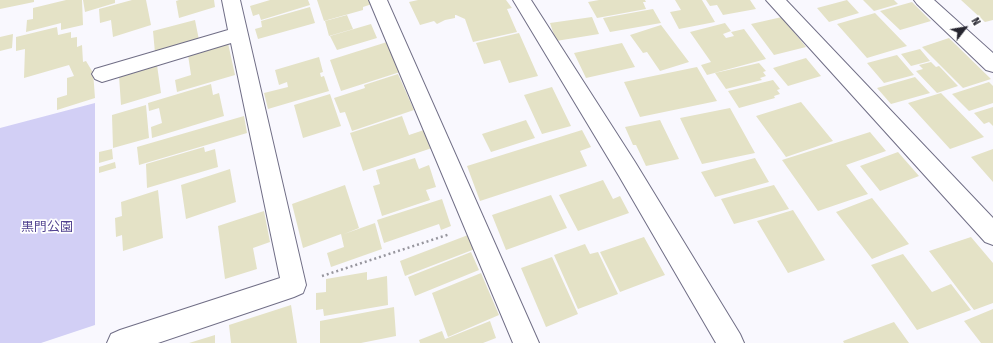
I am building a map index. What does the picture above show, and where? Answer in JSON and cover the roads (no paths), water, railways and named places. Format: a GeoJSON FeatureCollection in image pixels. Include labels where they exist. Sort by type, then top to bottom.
{"type":"FeatureCollection","features":[{"type":"Feature","properties":{"kind":"street"},"geometry":{"type":"LineString","coordinates":[[120,343],[294,286],[231,0]]}},
{"type":"Feature","properties":{"kind":"street"},"geometry":{"type":"LineString","coordinates":[[378,0],[526,343]]}},
{"type":"Feature","properties":{"kind":"street"},"geometry":{"type":"LineString","coordinates":[[522,0],[627,169],[731,343]]}},
{"type":"Feature","properties":{"kind":"street"},"geometry":{"type":"LineString","coordinates":[[775,0],[993,234]]}},
{"type":"Feature","properties":{"kind":"street"},"geometry":{"type":"LineString","coordinates":[[922,0],[993,65]]}},
{"type":"Feature","properties":{"kind":"street"},"geometry":{"type":"LineString","coordinates":[[102,74],[239,34]]}},
{"type":"Feature","properties":{"kind":"park label","name":"黒門公園"},"geometry":{"type":"Point","coordinates":[47,227]}}]}
